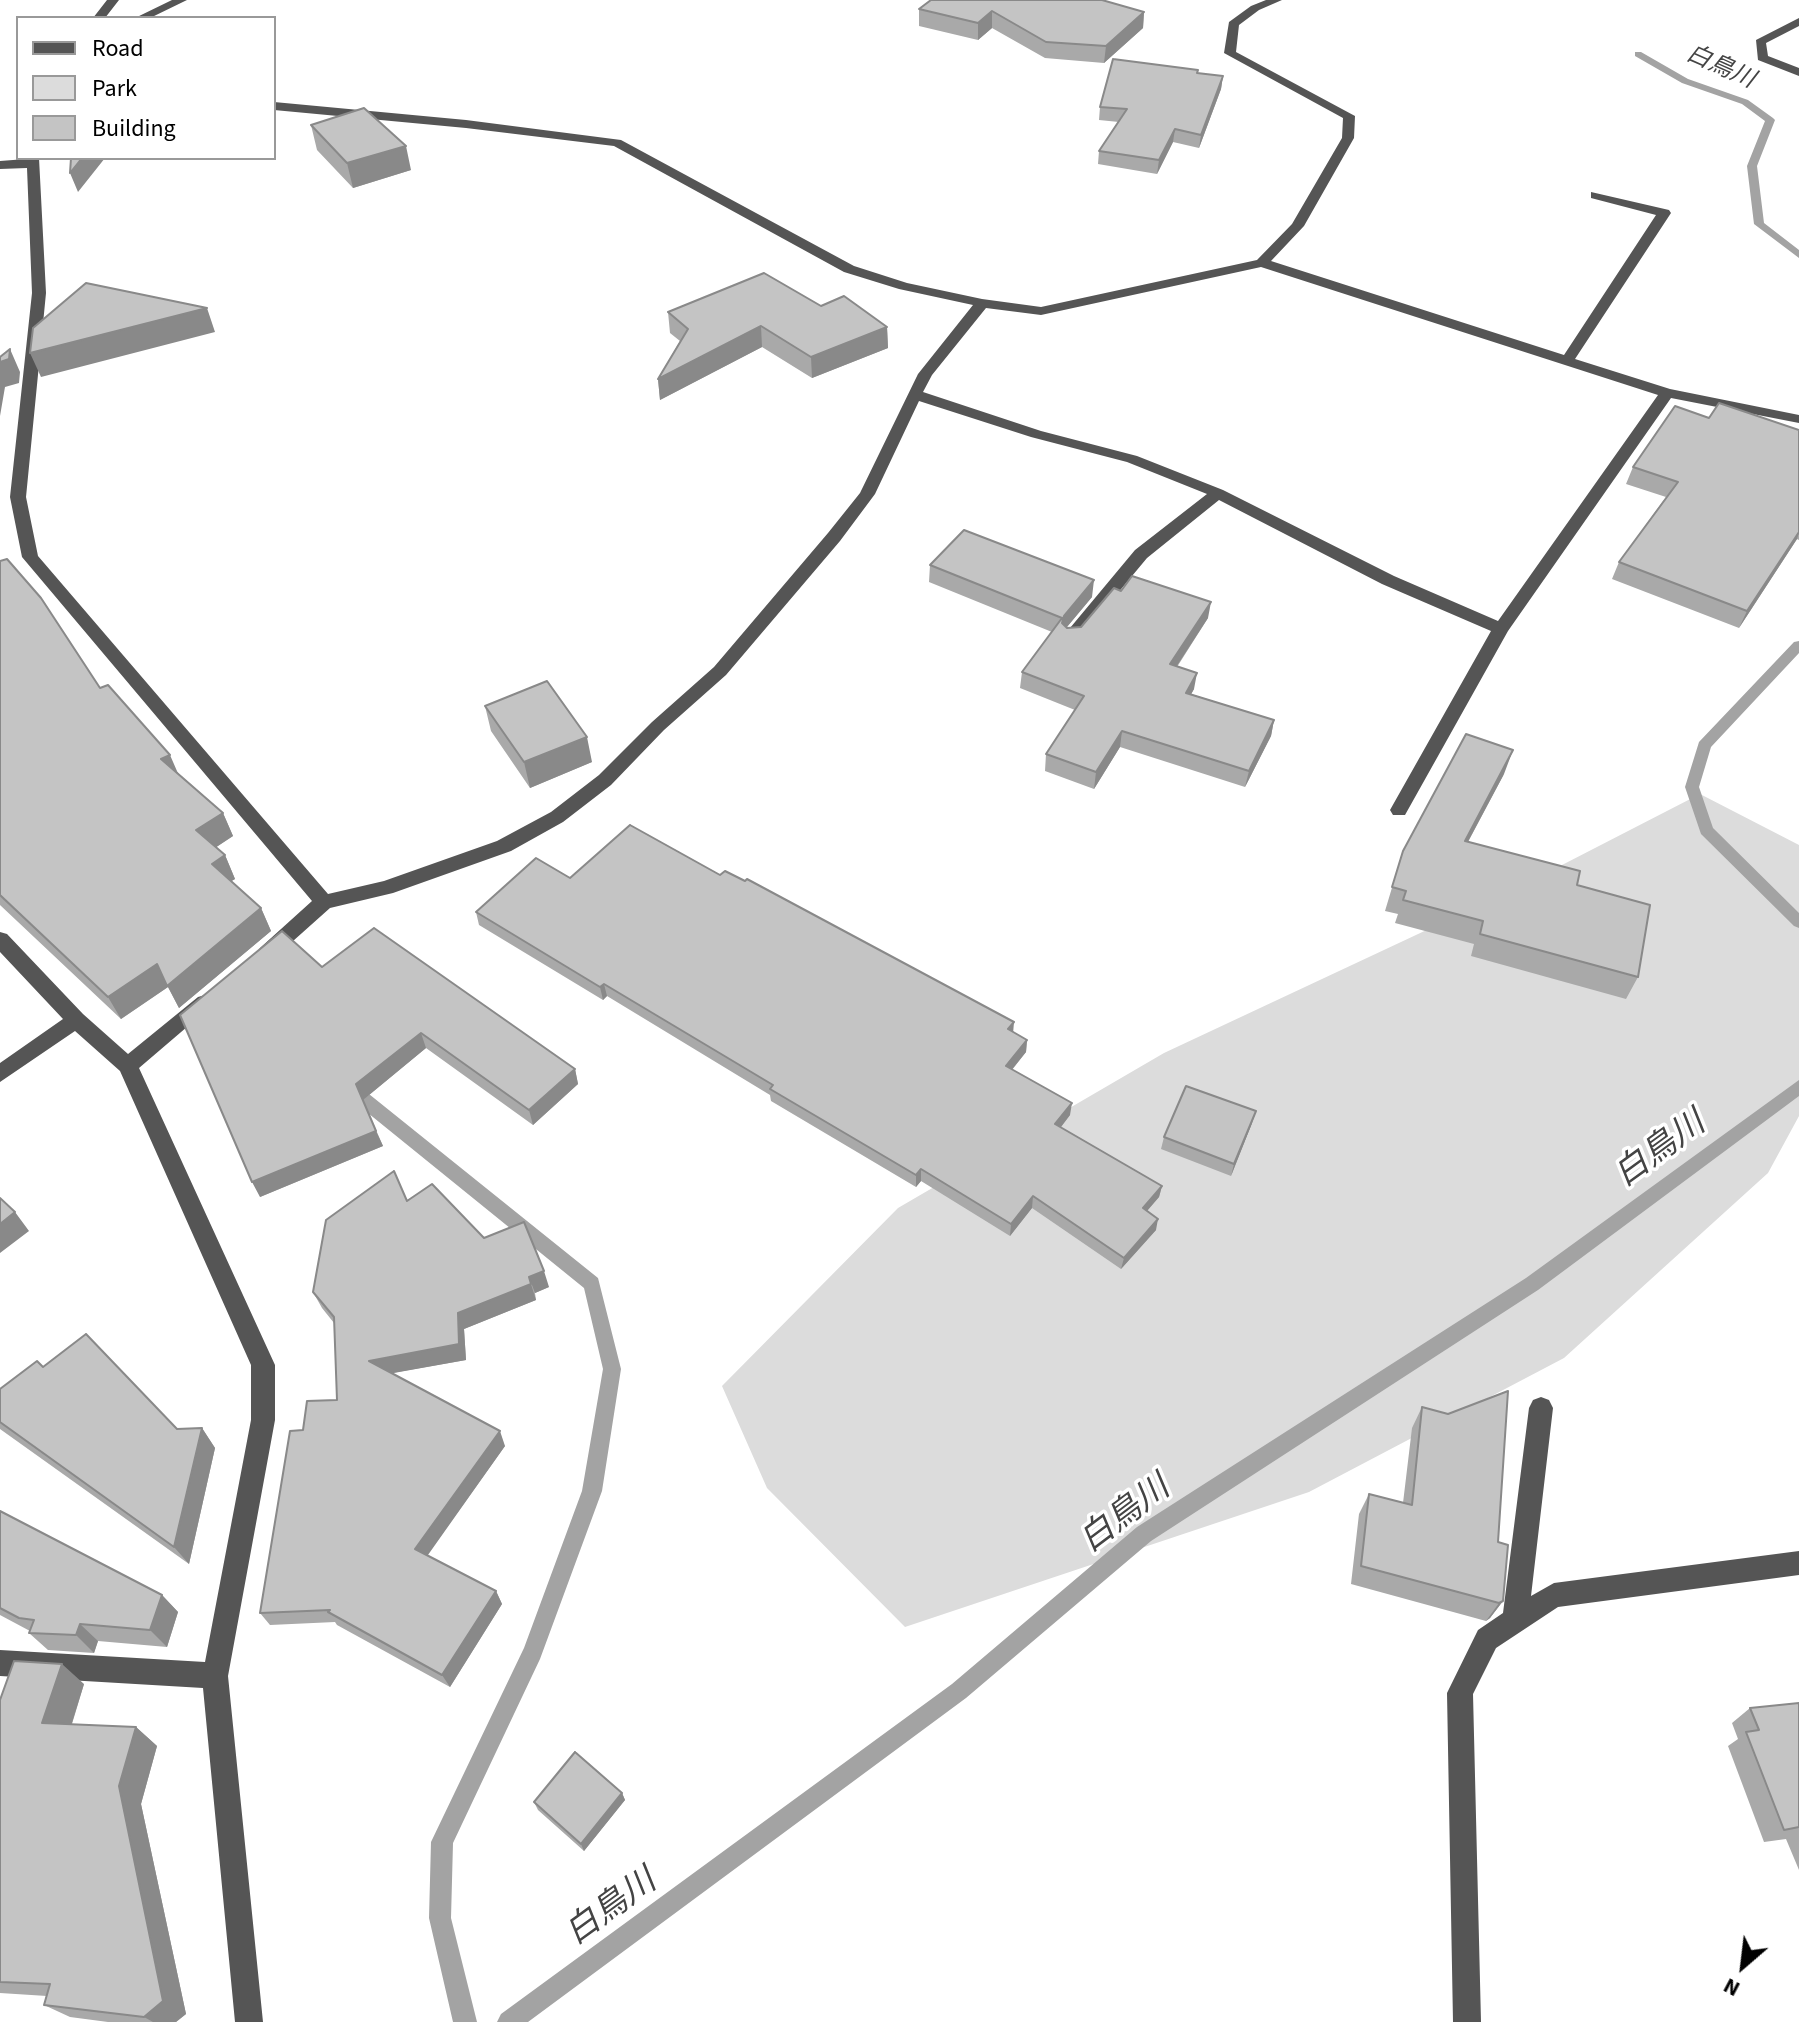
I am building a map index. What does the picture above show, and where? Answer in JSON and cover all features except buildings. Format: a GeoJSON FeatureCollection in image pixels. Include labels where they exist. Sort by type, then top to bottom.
{"type":"FeatureCollection","features":[{"type":"Feature","properties":{"kind":"street"},"geometry":{"type":"LineString","coordinates":[[101,16],[113,0]]}},
{"type":"Feature","properties":{"kind":"street"},"geometry":{"type":"LineString","coordinates":[[145,16],[181,0]]}},
{"type":"Feature","properties":{"kind":"street"},"geometry":{"type":"LineString","coordinates":[[1262,263],[1297,226],[1348,138],[1349,116],[1230,53],[1233,24],[1255,8],[1276,0]]}},
{"type":"Feature","properties":{"kind":"street"},"geometry":{"type":"LineString","coordinates":[[1799,21],[1760,42],[1762,58],[1799,72]]}},
{"type":"Feature","properties":{"kind":"street"},"geometry":{"type":"LineString","coordinates":[[276,106],[466,124],[617,143],[849,269],[904,286],[982,303],[1041,311],[1262,263],[1667,393],[1799,419]]}},
{"type":"Feature","properties":{"kind":"street"},"geometry":{"type":"LineString","coordinates":[[0,165],[33,161],[39,293],[18,497],[30,557],[324,902]]}},
{"type":"Feature","properties":{"kind":"street"},"geometry":{"type":"LineString","coordinates":[[1567,361],[1664,213],[1596,195]]}},
{"type":"Feature","properties":{"kind":"street"},"geometry":{"type":"LineString","coordinates":[[259,959],[324,902],[386,888],[504,846],[557,817],[605,780],[658,726],[720,671],[834,537],[867,494],[925,374],[982,303]]}},
{"type":"Feature","properties":{"kind":"street"},"geometry":{"type":"LineString","coordinates":[[1399,810],[1501,629],[1667,393]]}},
{"type":"Feature","properties":{"kind":"street"},"geometry":{"type":"LineString","coordinates":[[914,394],[1036,434],[1132,459],[1218,493],[1388,580],[1501,629]]}},
{"type":"Feature","properties":{"kind":"street"},"geometry":{"type":"LineString","coordinates":[[1071,638],[1141,554],[1218,493]]}},
{"type":"Feature","properties":{"kind":"street"},"geometry":{"type":"LineString","coordinates":[[0,501],[18,497]]}},
{"type":"Feature","properties":{"kind":"street"},"geometry":{"type":"LineString","coordinates":[[0,939],[76,1020],[128,1066],[263,1365],[263,1420],[215,1676],[249,2022]]}},
{"type":"Feature","properties":{"kind":"street"},"geometry":{"type":"LineString","coordinates":[[128,1066],[220,991]]}},
{"type":"Feature","properties":{"kind":"street"},"geometry":{"type":"LineString","coordinates":[[0,1074],[76,1020]]}},
{"type":"Feature","properties":{"kind":"street"},"geometry":{"type":"LineString","coordinates":[[1515,1621],[1541,1408]]}},
{"type":"Feature","properties":{"kind":"street"},"geometry":{"type":"LineString","coordinates":[[1467,2022],[1460,1693],[1487,1639],[1554,1595],[1799,1563]]}},
{"type":"Feature","properties":{"kind":"street"},"geometry":{"type":"LineString","coordinates":[[0,1663],[215,1676]]}},
{"type":"Feature","properties":{"kind":"green space"},"geometry":{"type":"Polygon","coordinates":[[[1700,794],[1799,845],[1799,1116],[1768,1173],[1564,1358],[1309,1492],[905,1627],[767,1488],[722,1386],[898,1208],[1164,1053],[1527,883],[1700,794]]]}},
{"type":"Feature","properties":{"kind":"waterway","name":"白鳥川"},"geometry":{"type":"LineString","coordinates":[[1638,54],[1685,81],[1745,102],[1770,120],[1752,166],[1759,224],[1799,255]]}},
{"type":"Feature","properties":{"kind":"waterway","name":"白鳥川"},"geometry":{"type":"LineString","coordinates":[[1799,645],[1704,745],[1692,787],[1706,830],[1799,922]]}},
{"type":"Feature","properties":{"kind":"waterway"},"geometry":{"type":"LineString","coordinates":[[348,1087],[592,1284],[612,1369],[592,1491],[533,1652],[442,1842],[440,1918],[465,2022]]}},
{"type":"Feature","properties":{"kind":"waterway","name":"白鳥川"},"geometry":{"type":"LineString","coordinates":[[509,2022],[959,1691],[1144,1534],[1532,1284],[1799,1087]]}}]}
